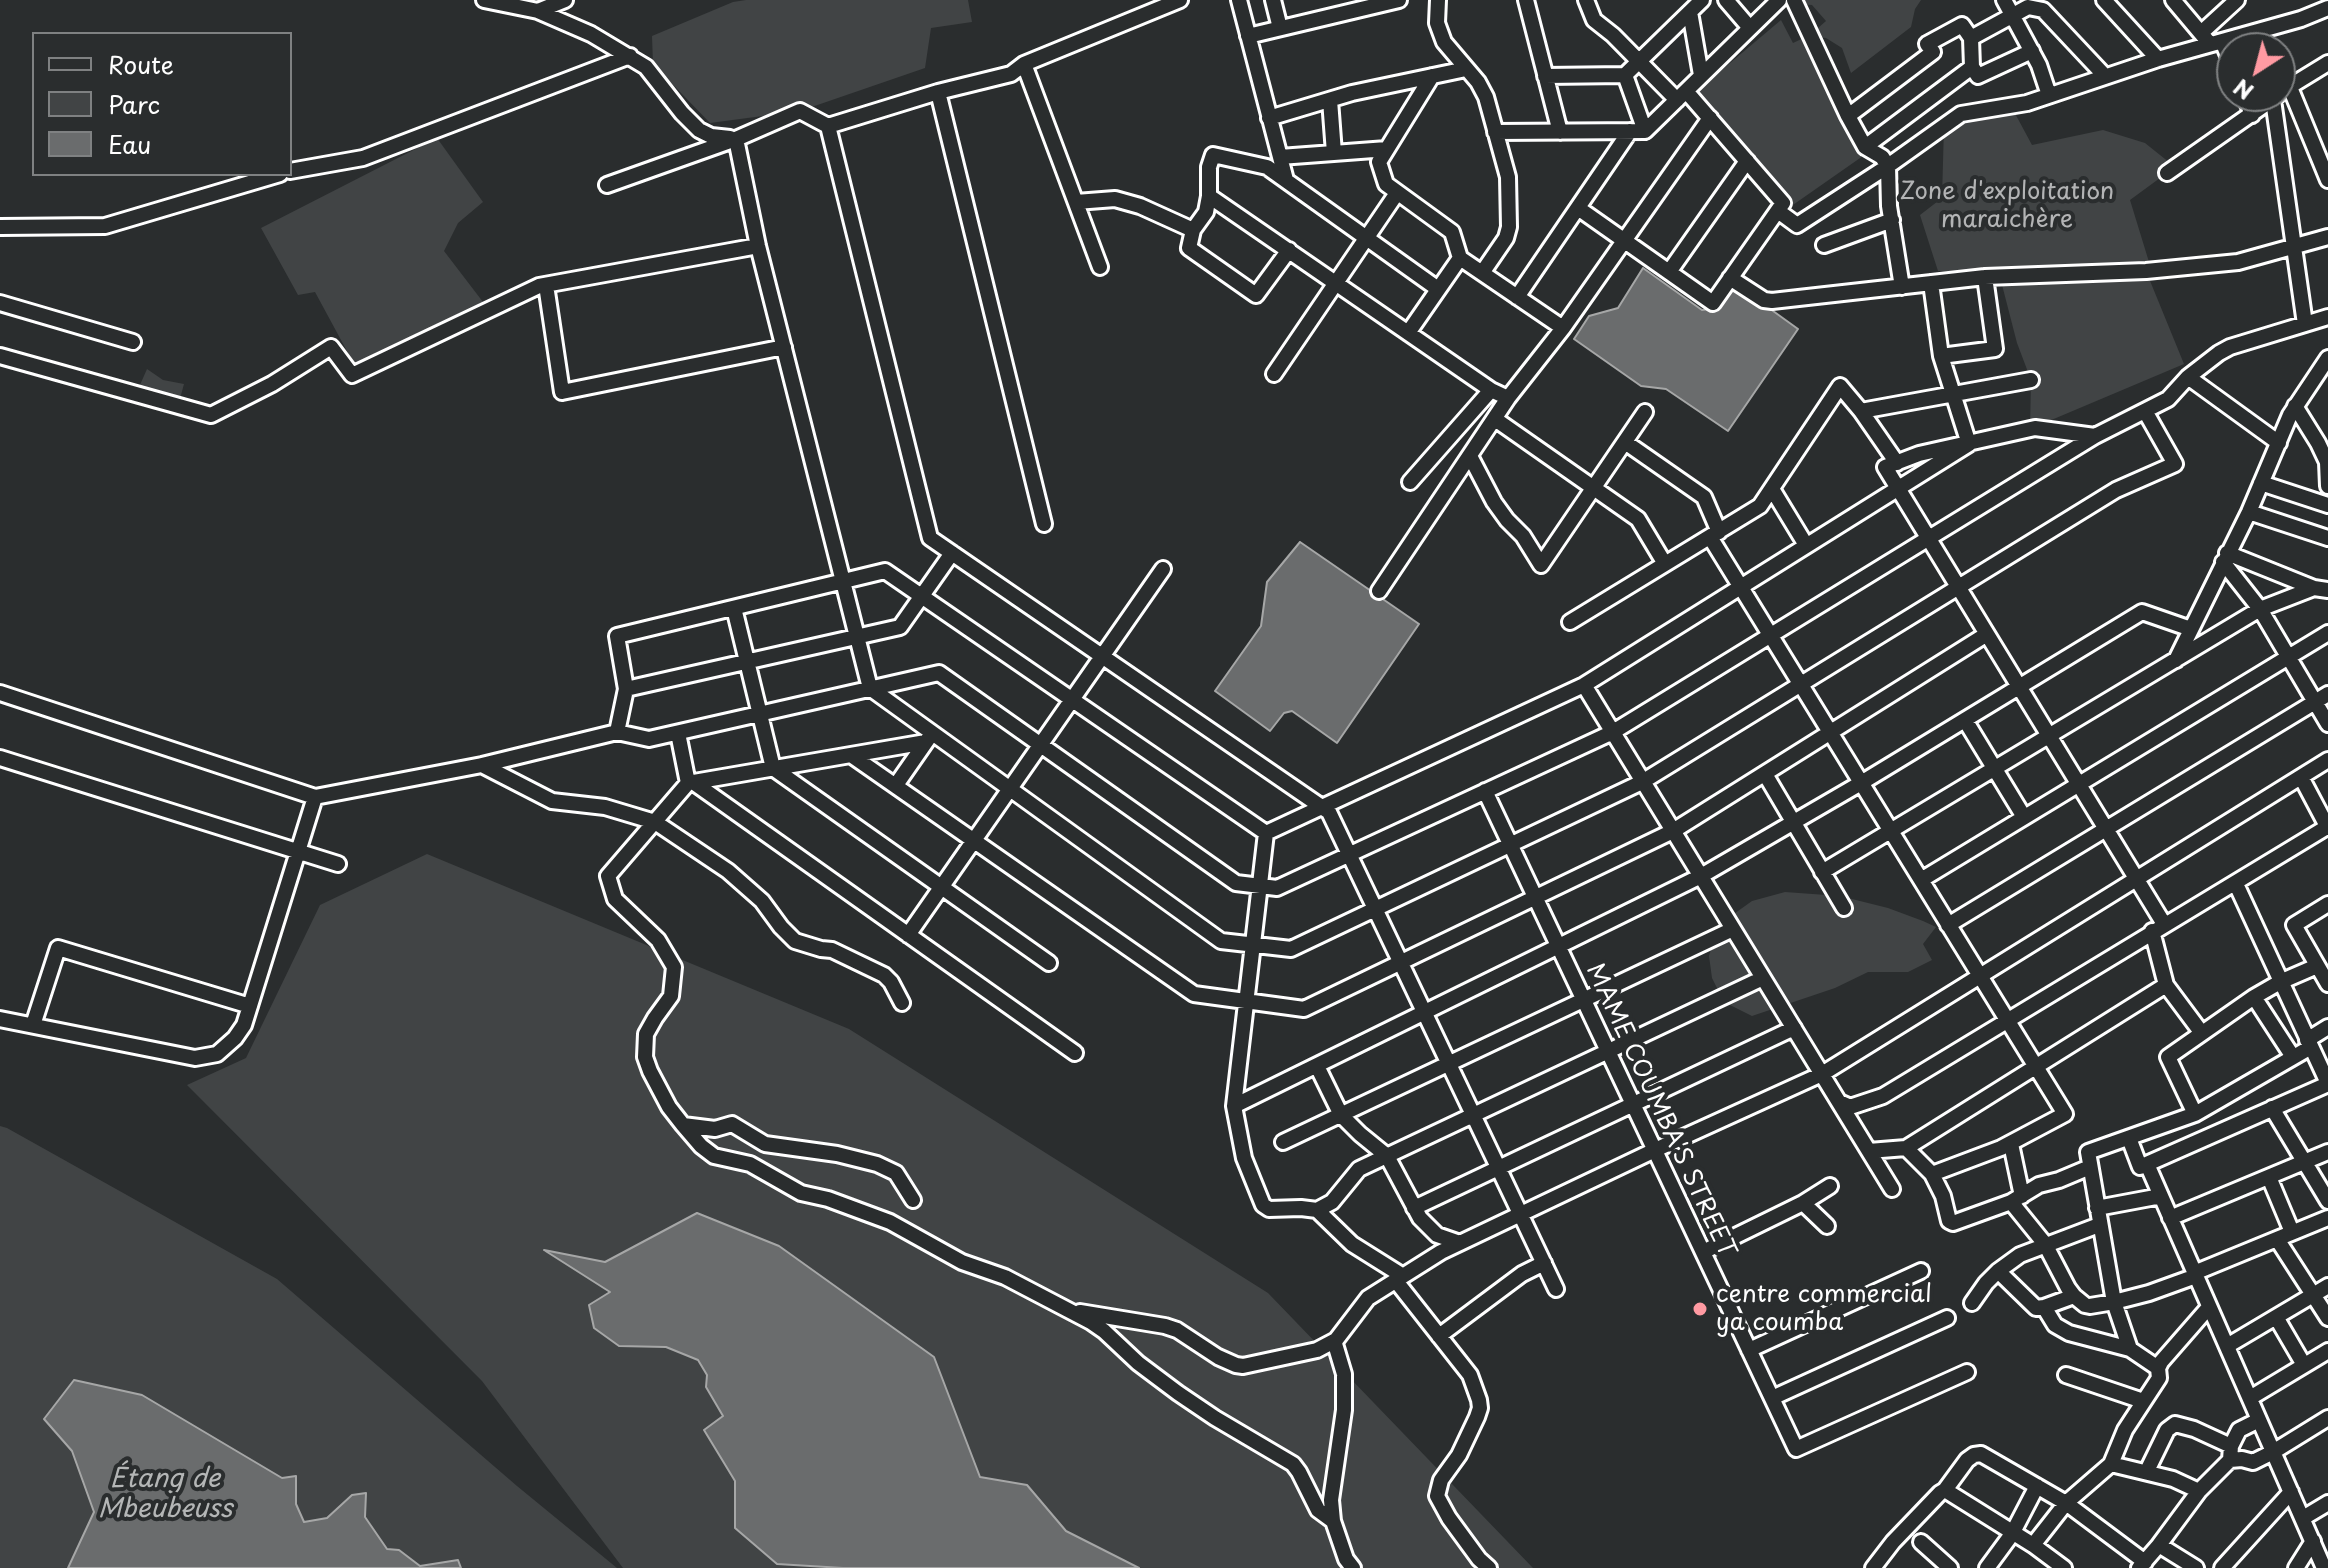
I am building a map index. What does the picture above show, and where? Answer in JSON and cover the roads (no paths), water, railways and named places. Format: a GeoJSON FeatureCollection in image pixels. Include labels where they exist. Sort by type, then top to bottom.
{"type":"FeatureCollection","features":[{"type":"Feature","properties":{"kind":"street"},"geometry":{"type":"LineString","coordinates":[[484,0],[538,11],[575,26],[630,56],[646,67],[699,130],[711,136],[736,139]]}},
{"type":"Feature","properties":{"kind":"street"},"geometry":{"type":"LineString","coordinates":[[538,11],[565,0]]}},
{"type":"Feature","properties":{"kind":"street"},"geometry":{"type":"LineString","coordinates":[[607,185],[736,139],[800,111],[828,126],[938,92],[1011,74],[1024,64],[1180,0]]}},
{"type":"Feature","properties":{"kind":"street"},"geometry":{"type":"LineString","coordinates":[[1239,0],[1286,180]]}},
{"type":"Feature","properties":{"kind":"street"},"geometry":{"type":"LineString","coordinates":[[1273,0],[1280,28]]}},
{"type":"Feature","properties":{"kind":"street"},"geometry":{"type":"LineString","coordinates":[[1248,36],[1399,0]]}},
{"type":"Feature","properties":{"kind":"street"},"geometry":{"type":"LineString","coordinates":[[1438,0],[1437,23],[1444,42],[1486,97],[1508,177],[1509,227],[1506,238],[1482,273]]}},
{"type":"Feature","properties":{"kind":"street"},"geometry":{"type":"LineString","coordinates":[[1526,0],[1560,132]]}},
{"type":"Feature","properties":{"kind":"street"},"geometry":{"type":"LineString","coordinates":[[1578,208],[1713,303],[1783,203],[1710,118],[1638,63],[1613,35],[1594,20],[1586,0]]}},
{"type":"Feature","properties":{"kind":"street"},"geometry":{"type":"LineString","coordinates":[[1545,76],[1625,75],[1702,0]]}},
{"type":"Feature","properties":{"kind":"street"},"geometry":{"type":"LineString","coordinates":[[1726,0],[1750,28]]}},
{"type":"Feature","properties":{"kind":"street"},"geometry":{"type":"LineString","coordinates":[[1517,297],[1578,208],[1638,131],[1682,96],[1779,0]]}},
{"type":"Feature","properties":{"kind":"street"},"geometry":{"type":"LineString","coordinates":[[1794,0],[1865,147],[1882,157],[1888,166],[1889,206],[1902,287]]}},
{"type":"Feature","properties":{"kind":"street"},"geometry":{"type":"LineString","coordinates":[[2004,0],[2032,51],[2049,95]]}},
{"type":"Feature","properties":{"kind":"street"},"geometry":{"type":"LineString","coordinates":[[2104,0],[2158,59]]}},
{"type":"Feature","properties":{"kind":"street"},"geometry":{"type":"LineString","coordinates":[[2173,0],[2216,45]]}},
{"type":"Feature","properties":{"kind":"street"},"geometry":{"type":"LineString","coordinates":[[2211,39],[2237,0]]}},
{"type":"Feature","properties":{"kind":"street"},"geometry":{"type":"LineString","coordinates":[[1971,38],[2028,7],[2048,5],[2105,76]]}},
{"type":"Feature","properties":{"kind":"street"},"geometry":{"type":"LineString","coordinates":[[1778,211],[1797,225],[1961,114],[2027,103],[2211,39],[2301,19],[2328,8]]}},
{"type":"Feature","properties":{"kind":"street"},"geometry":{"type":"LineString","coordinates":[[1690,12],[1701,75]]}},
{"type":"Feature","properties":{"kind":"street"},"geometry":{"type":"LineString","coordinates":[[1848,116],[1933,52],[1927,44],[1962,25],[1971,38],[1972,67],[1978,76],[2032,51]]}},
{"type":"Feature","properties":{"kind":"street"},"geometry":{"type":"LineString","coordinates":[[292,171],[363,158],[630,56]]}},
{"type":"Feature","properties":{"kind":"street"},"geometry":{"type":"LineString","coordinates":[[2296,84],[2328,63]]}},
{"type":"Feature","properties":{"kind":"street"},"geometry":{"type":"LineString","coordinates":[[1024,64],[1100,267]]}},
{"type":"Feature","properties":{"kind":"street"},"geometry":{"type":"LineString","coordinates":[[1865,147],[1972,67]]}},
{"type":"Feature","properties":{"kind":"street"},"geometry":{"type":"LineString","coordinates":[[1269,118],[1330,100],[1466,69]]}},
{"type":"Feature","properties":{"kind":"street"},"geometry":{"type":"LineString","coordinates":[[1625,75],[1638,131]]}},
{"type":"Feature","properties":{"kind":"street"},"geometry":{"type":"LineString","coordinates":[[1432,76],[1379,162],[1386,184],[1452,232],[1460,258],[1563,328]]}},
{"type":"Feature","properties":{"kind":"street"},"geometry":{"type":"LineString","coordinates":[[938,92],[1044,524]]}},
{"type":"Feature","properties":{"kind":"street"},"geometry":{"type":"LineString","coordinates":[[1330,100],[1334,153]]}},
{"type":"Feature","properties":{"kind":"street"},"geometry":{"type":"LineString","coordinates":[[2167,173],[2256,112]]}},
{"type":"Feature","properties":{"kind":"street"},"geometry":{"type":"LineString","coordinates":[[2282,112],[2305,324]]}},
{"type":"Feature","properties":{"kind":"street"},"geometry":{"type":"LineString","coordinates":[[2290,112],[2328,180]]}},
{"type":"Feature","properties":{"kind":"street"},"geometry":{"type":"LineString","coordinates":[[1379,591],[1508,398],[1563,328],[1710,118]]}},
{"type":"Feature","properties":{"kind":"street"},"geometry":{"type":"LineString","coordinates":[[828,126],[930,538],[1329,812],[1556,1289]]}},
{"type":"Feature","properties":{"kind":"street"},"geometry":{"type":"LineString","coordinates":[[1495,132],[1638,131]]}},
{"type":"Feature","properties":{"kind":"street"},"geometry":{"type":"LineString","coordinates":[[736,139],[758,246],[870,688],[930,738],[1010,789],[1221,941],[1291,949],[1642,782],[2116,490],[2175,464],[2145,411]]}},
{"type":"Feature","properties":{"kind":"street"},"geometry":{"type":"LineString","coordinates":[[1280,157],[1387,149]]}},
{"type":"Feature","properties":{"kind":"street"},"geometry":{"type":"LineString","coordinates":[[1289,250],[1256,295],[1189,248],[1193,230],[1206,212],[1209,167],[1213,155],[1267,167],[1438,289]]}},
{"type":"Feature","properties":{"kind":"street"},"geometry":{"type":"LineString","coordinates":[[1669,272],[1747,161]]}},
{"type":"Feature","properties":{"kind":"street"},"geometry":{"type":"LineString","coordinates":[[0,227],[105,226],[273,176]]}},
{"type":"Feature","properties":{"kind":"street"},"geometry":{"type":"LineString","coordinates":[[1274,374],[1397,193]]}},
{"type":"Feature","properties":{"kind":"street"},"geometry":{"type":"LineString","coordinates":[[1209,196],[1491,390],[1508,398]]}},
{"type":"Feature","properties":{"kind":"street"},"geometry":{"type":"LineString","coordinates":[[1076,202],[1115,199],[1140,206],[1193,230]]}},
{"type":"Feature","properties":{"kind":"street"},"geometry":{"type":"LineString","coordinates":[[1824,245],[1892,220]]}},
{"type":"Feature","properties":{"kind":"street"},"geometry":{"type":"LineString","coordinates":[[1730,278],[1764,300],[1772,301],[1985,277],[2146,271],[2238,262],[2328,237]]}},
{"type":"Feature","properties":{"kind":"street"},"geometry":{"type":"LineString","coordinates":[[0,356],[211,415],[272,384],[331,347],[352,375],[539,286],[758,246]]}},
{"type":"Feature","properties":{"kind":"street"},"geometry":{"type":"LineString","coordinates":[[1408,333],[1460,258]]}},
{"type":"Feature","properties":{"kind":"street"},"geometry":{"type":"LineString","coordinates":[[1941,356],[1995,349],[1985,277]]}},
{"type":"Feature","properties":{"kind":"street"},"geometry":{"type":"LineString","coordinates":[[1931,283],[1941,356],[1969,444]]}},
{"type":"Feature","properties":{"kind":"street"},"geometry":{"type":"LineString","coordinates":[[546,285],[562,392],[784,347]]}},
{"type":"Feature","properties":{"kind":"street"},"geometry":{"type":"LineString","coordinates":[[0,303],[133,342]]}},
{"type":"Feature","properties":{"kind":"street"},"geometry":{"type":"LineString","coordinates":[[0,693],[315,797],[482,765],[617,732],[649,739],[939,673],[1236,883],[1277,888],[1613,732],[2095,436],[2168,399],[2206,361],[2230,347],[2328,317]]}},
{"type":"Feature","properties":{"kind":"street"},"geometry":{"type":"LineString","coordinates":[[2176,660],[2249,512],[2295,406],[2328,358]]}},
{"type":"Feature","properties":{"kind":"street"},"geometry":{"type":"LineString","coordinates":[[2188,377],[2279,443]]}},
{"type":"Feature","properties":{"kind":"street"},"geometry":{"type":"LineString","coordinates":[[1861,411],[2031,380]]}},
{"type":"Feature","properties":{"kind":"street"},"geometry":{"type":"LineString","coordinates":[[1570,622],[1760,506],[1840,386],[1897,463]]}},
{"type":"Feature","properties":{"kind":"street"},"geometry":{"type":"LineString","coordinates":[[1410,482],[1491,390]]}},
{"type":"Feature","properties":{"kind":"street"},"geometry":{"type":"LineString","coordinates":[[2295,406],[2327,462],[2328,486]]}},
{"type":"Feature","properties":{"kind":"street"},"geometry":{"type":"LineString","coordinates":[[1470,456],[1494,502],[1523,536],[1541,565],[1645,412]]}},
{"type":"Feature","properties":{"kind":"street"},"geometry":{"type":"LineString","coordinates":[[1495,419],[1638,519],[1665,564]]}},
{"type":"Feature","properties":{"kind":"street"},"geometry":{"type":"LineString","coordinates":[[2095,436],[2035,428],[1919,454],[1885,467],[2137,879],[2158,928],[2166,985],[2201,1032]]}},
{"type":"Feature","properties":{"kind":"street"},"geometry":{"type":"LineString","coordinates":[[1625,442],[1704,497],[1714,534],[1740,586],[2065,1114],[2011,1144],[1932,1174]]}},
{"type":"Feature","properties":{"kind":"street"},"geometry":{"type":"LineString","coordinates":[[1266,833],[1584,685],[1969,444]]}},
{"type":"Feature","properties":{"kind":"street"},"geometry":{"type":"LineString","coordinates":[[2261,483],[2328,505]]}},
{"type":"Feature","properties":{"kind":"street"},"geometry":{"type":"LineString","coordinates":[[1772,489],[1806,545]]}},
{"type":"Feature","properties":{"kind":"street"},"geometry":{"type":"LineString","coordinates":[[2249,512],[2328,538]]}},
{"type":"Feature","properties":{"kind":"street"},"geometry":{"type":"LineString","coordinates":[[626,689],[900,627],[952,553]]}},
{"type":"Feature","properties":{"kind":"street"},"geometry":{"type":"LineString","coordinates":[[2225,558],[2321,589]]}},
{"type":"Feature","properties":{"kind":"street"},"geometry":{"type":"LineString","coordinates":[[2225,558],[2289,656],[2322,698],[2328,724]]}},
{"type":"Feature","properties":{"kind":"street"},"geometry":{"type":"LineString","coordinates":[[908,935],[1163,569]]}},
{"type":"Feature","properties":{"kind":"street"},"geometry":{"type":"LineString","coordinates":[[617,732],[626,689],[617,636],[885,571],[1266,833]]}},
{"type":"Feature","properties":{"kind":"street"},"geometry":{"type":"LineString","coordinates":[[1822,872],[2260,609],[2321,589]]}},
{"type":"Feature","properties":{"kind":"street"},"geometry":{"type":"LineString","coordinates":[[734,608],[773,768],[1049,963]]}},
{"type":"Feature","properties":{"kind":"street"},"geometry":{"type":"LineString","coordinates":[[1234,1106],[1701,876],[2142,612],[2191,629]]}},
{"type":"Feature","properties":{"kind":"street"},"geometry":{"type":"LineString","coordinates":[[1921,880],[2328,633]]}},
{"type":"Feature","properties":{"kind":"street"},"geometry":{"type":"LineString","coordinates":[[851,755],[1194,994],[1304,1009],[1673,831],[1987,634]]}},
{"type":"Feature","properties":{"kind":"street"},"geometry":{"type":"LineString","coordinates":[[1584,685],[1892,1189]]}},
{"type":"Feature","properties":{"kind":"street"},"geometry":{"type":"LineString","coordinates":[[1948,925],[2322,698]]}},
{"type":"Feature","properties":{"kind":"street"},"geometry":{"type":"LineString","coordinates":[[1965,720],[2024,817]]}},
{"type":"Feature","properties":{"kind":"street"},"geometry":{"type":"LineString","coordinates":[[678,733],[690,782],[1075,1053]]}},
{"type":"Feature","properties":{"kind":"street"},"geometry":{"type":"LineString","coordinates":[[930,738],[851,755],[690,782],[608,876],[615,899],[658,940],[674,967],[671,996],[648,1029],[645,1050],[650,1071],[669,1107],[701,1146],[714,1156],[750,1164],[801,1193],[828,1199],[890,1222],[962,1262],[1005,1277],[1098,1326],[1138,1363],[1215,1418],[1293,1464],[1318,1510],[1333,1521]]}},
{"type":"Feature","properties":{"kind":"street"},"geometry":{"type":"LineString","coordinates":[[896,785],[930,738]]}},
{"type":"Feature","properties":{"kind":"street"},"geometry":{"type":"LineString","coordinates":[[0,758],[338,864]]}},
{"type":"Feature","properties":{"kind":"street"},"geometry":{"type":"LineString","coordinates":[[1068,1310],[1165,1326],[1236,1365],[1317,1350],[1336,1340],[1363,1302],[1399,1278],[1460,1243],[1520,1214],[1822,1074],[2328,760]]}},
{"type":"Feature","properties":{"kind":"street"},"geometry":{"type":"LineString","coordinates":[[482,765],[552,801],[605,807],[655,822],[728,871],[762,901],[795,941],[832,950],[884,975],[902,1003]]}},
{"type":"Feature","properties":{"kind":"street"},"geometry":{"type":"LineString","coordinates":[[1765,774],[1844,908]]}},
{"type":"Feature","properties":{"kind":"street"},"geometry":{"type":"LineString","coordinates":[[1839,1102],[1853,1106],[1879,1098],[2328,827],[2301,777]]}},
{"type":"Feature","properties":{"kind":"street","name":"MAME COUMBA'S STREET"},"geometry":{"type":"LineString","coordinates":[[1485,791],[1796,1449],[1967,1372]]}},
{"type":"Feature","properties":{"kind":"street"},"geometry":{"type":"LineString","coordinates":[[0,1019],[195,1058],[217,1054],[244,1025],[315,797]]}},
{"type":"Feature","properties":{"kind":"street"},"geometry":{"type":"LineString","coordinates":[[1266,833],[1234,1106],[1244,1158],[1263,1205],[1269,1209],[1317,1210],[1332,1202],[1354,1173],[1763,978]]}},
{"type":"Feature","properties":{"kind":"street"},"geometry":{"type":"LineString","coordinates":[[2129,1138],[2140,1167],[2328,1084],[2236,884]]}},
{"type":"Feature","properties":{"kind":"street"},"geometry":{"type":"LineString","coordinates":[[2328,904],[2294,925],[2321,967],[2328,984]]}},
{"type":"Feature","properties":{"kind":"street"},"geometry":{"type":"LineString","coordinates":[[1283,1142],[1733,929]]}},
{"type":"Feature","properties":{"kind":"street"},"geometry":{"type":"LineString","coordinates":[[33,1025],[58,948],[250,1006]]}},
{"type":"Feature","properties":{"kind":"street"},"geometry":{"type":"LineString","coordinates":[[2195,1114],[2168,1057],[2254,997],[2280,982],[2321,967]]}},
{"type":"Feature","properties":{"kind":"street"},"geometry":{"type":"LineString","coordinates":[[1869,1151],[1906,1148],[2166,985]]}},
{"type":"Feature","properties":{"kind":"street"},"geometry":{"type":"LineString","coordinates":[[2254,997],[2293,1057]]}},
{"type":"Feature","properties":{"kind":"street"},"geometry":{"type":"LineString","coordinates":[[2130,1349],[2114,1302],[2088,1152],[2195,1114],[2293,1057],[2328,1027]]}},
{"type":"Feature","properties":{"kind":"street"},"geometry":{"type":"LineString","coordinates":[[1414,1208],[1794,1028]]}},
{"type":"Feature","properties":{"kind":"street"},"geometry":{"type":"LineString","coordinates":[[1317,1066],[1341,1115],[1387,1156],[1420,1218],[1437,1235],[1460,1243]]}},
{"type":"Feature","properties":{"kind":"street"},"geometry":{"type":"LineString","coordinates":[[2272,1108],[2328,1201]]}},
{"type":"Feature","properties":{"kind":"street"},"geometry":{"type":"LineString","coordinates":[[683,1125],[715,1129],[732,1124],[765,1144],[837,1154],[877,1164],[896,1173],[913,1200]]}},
{"type":"Feature","properties":{"kind":"street"},"geometry":{"type":"LineString","coordinates":[[2011,1144],[2016,1199],[2074,1296],[2090,1306],[2149,1293],[2328,1218]]}},
{"type":"Feature","properties":{"kind":"street"},"geometry":{"type":"LineString","coordinates":[[1906,1148],[1932,1174],[1943,1196],[1949,1221],[1953,1223],[2016,1199],[2039,1185],[2090,1167]]}},
{"type":"Feature","properties":{"kind":"street"},"geometry":{"type":"LineString","coordinates":[[2170,1218],[2328,1152]]}},
{"type":"Feature","properties":{"kind":"street"},"geometry":{"type":"LineString","coordinates":[[2147,1164],[2324,1568]]}},
{"type":"Feature","properties":{"kind":"street"},"geometry":{"type":"LineString","coordinates":[[2269,1177],[2292,1232]]}},
{"type":"Feature","properties":{"kind":"street"},"geometry":{"type":"LineString","coordinates":[[1703,1252],[1803,1203],[1830,1186]]}},
{"type":"Feature","properties":{"kind":"street"},"geometry":{"type":"LineString","coordinates":[[2097,1208],[2161,1196]]}},
{"type":"Feature","properties":{"kind":"street"},"geometry":{"type":"LineString","coordinates":[[1803,1203],[1827,1226]]}},
{"type":"Feature","properties":{"kind":"street"},"geometry":{"type":"LineString","coordinates":[[1317,1210],[1352,1244],[1399,1278],[1470,1375],[1480,1408],[1462,1448],[1441,1480],[1437,1496],[1449,1518],[1489,1568]]}},
{"type":"Feature","properties":{"kind":"street"},"geometry":{"type":"LineString","coordinates":[[1972,1303],[1998,1271],[2020,1255],[2099,1225]]}},
{"type":"Feature","properties":{"kind":"street"},"geometry":{"type":"LineString","coordinates":[[2277,1239],[2328,1318]]}},
{"type":"Feature","properties":{"kind":"street"},"geometry":{"type":"LineString","coordinates":[[1439,1336],[1522,1274],[1544,1263]]}},
{"type":"Feature","properties":{"kind":"street"},"geometry":{"type":"LineString","coordinates":[[1749,1350],[1921,1271]]}},
{"type":"Feature","properties":{"kind":"street"},"geometry":{"type":"LineString","coordinates":[[1998,1271],[2036,1308],[2074,1296]]}},
{"type":"Feature","properties":{"kind":"street"},"geometry":{"type":"LineString","coordinates":[[2227,1346],[2328,1286]]}},
{"type":"Feature","properties":{"kind":"street"},"geometry":{"type":"LineString","coordinates":[[2044,1307],[2055,1325],[2069,1333],[2130,1349],[2158,1368]]}},
{"type":"Feature","properties":{"kind":"street"},"geometry":{"type":"LineString","coordinates":[[2033,1545],[2066,1503],[2111,1464],[2122,1437],[2159,1378],[2158,1368],[2209,1307]]}},
{"type":"Feature","properties":{"kind":"street"},"geometry":{"type":"LineString","coordinates":[[2276,1317],[2304,1365]]}},
{"type":"Feature","properties":{"kind":"street"},"geometry":{"type":"LineString","coordinates":[[1772,1398],[1947,1318]]}},
{"type":"Feature","properties":{"kind":"street"},"geometry":{"type":"LineString","coordinates":[[1336,1340],[1344,1383],[1344,1410],[1332,1484],[1333,1521],[1346,1559],[1353,1568]]}},
{"type":"Feature","properties":{"kind":"street"},"geometry":{"type":"LineString","coordinates":[[2250,1398],[2328,1351]]}},
{"type":"Feature","properties":{"kind":"street"},"geometry":{"type":"LineString","coordinates":[[2066,1375],[2143,1401]]}},
{"type":"Feature","properties":{"kind":"street"},"geometry":{"type":"LineString","coordinates":[[2147,1471],[2167,1430],[2175,1424],[2194,1429],[2230,1453],[2253,1462],[2328,1418]]}},
{"type":"Feature","properties":{"kind":"street"},"geometry":{"type":"LineString","coordinates":[[1873,1568],[1893,1542],[1945,1490],[1967,1460],[1981,1454],[2066,1503],[2142,1565],[2230,1453],[2241,1427],[2259,1420]]}},
{"type":"Feature","properties":{"kind":"street"},"geometry":{"type":"LineString","coordinates":[[2111,1464],[2147,1471],[2199,1491]]}},
{"type":"Feature","properties":{"kind":"street"},"geometry":{"type":"LineString","coordinates":[[1987,1568],[2012,1534],[2037,1486]]}},
{"type":"Feature","properties":{"kind":"street"},"geometry":{"type":"LineString","coordinates":[[1945,1490],[2064,1568]]}},
{"type":"Feature","properties":{"kind":"street"},"geometry":{"type":"LineString","coordinates":[[2222,1568],[2291,1492]]}},
{"type":"Feature","properties":{"kind":"street"},"geometry":{"type":"LineString","coordinates":[[2303,1518],[2328,1503]]}},
{"type":"Feature","properties":{"kind":"street"},"geometry":{"type":"LineString","coordinates":[[2296,1568],[2313,1541]]}},
{"type":"Feature","properties":{"kind":"street"},"geometry":{"type":"LineString","coordinates":[[1921,1542],[1950,1568]]}},
{"type":"Feature","properties":{"kind":"street"},"geometry":{"type":"LineString","coordinates":[[2159,1545],[2196,1568]]}},
{"type":"Feature","properties":{"kind":"water"},"geometry":{"type":"Polygon","coordinates":[[[1643,268],[1702,310],[1717,308],[1737,285],[1798,329],[1728,431],[1666,389],[1641,386],[1574,339],[1589,316],[1618,308],[1643,268]]]}},
{"type":"Feature","properties":{"kind":"water"},"geometry":{"type":"Polygon","coordinates":[[[1300,542],[1419,624],[1337,743],[1292,711],[1284,713],[1270,731],[1215,691],[1261,626],[1267,582],[1300,542]]]}},
{"type":"Feature","properties":{"kind":"water"},"geometry":{"type":"Polygon","coordinates":[[[697,1213],[779,1246],[934,1357],[980,1477],[1027,1485],[1066,1531],[1139,1568],[843,1568],[777,1564],[735,1528],[735,1481],[704,1430],[723,1416],[706,1387],[707,1375],[698,1360],[666,1347],[619,1346],[594,1328],[589,1305],[610,1292],[544,1250],[605,1262],[697,1213]]]}},
{"type":"Feature","properties":{"kind":"water","name":"Étang de Mbeubeuss"},"geometry":{"type":"Polygon","coordinates":[[[74,1380],[142,1395],[282,1478],[296,1476],[296,1504],[304,1522],[327,1518],[352,1495],[366,1493],[365,1517],[387,1549],[399,1550],[420,1566],[458,1560],[461,1568],[68,1568],[94,1512],[72,1451],[44,1419],[74,1380]]]}},
{"type":"Feature","properties":{"kind":"place","name":"centre commercial ya coumba"},"geometry":{"type":"Point","coordinates":[1700,1309]}},
{"type":"Feature","properties":{"kind":"park label","name":"Zone d'exploitation maraichère"},"geometry":{"type":"Point","coordinates":[2007,206]}}]}
